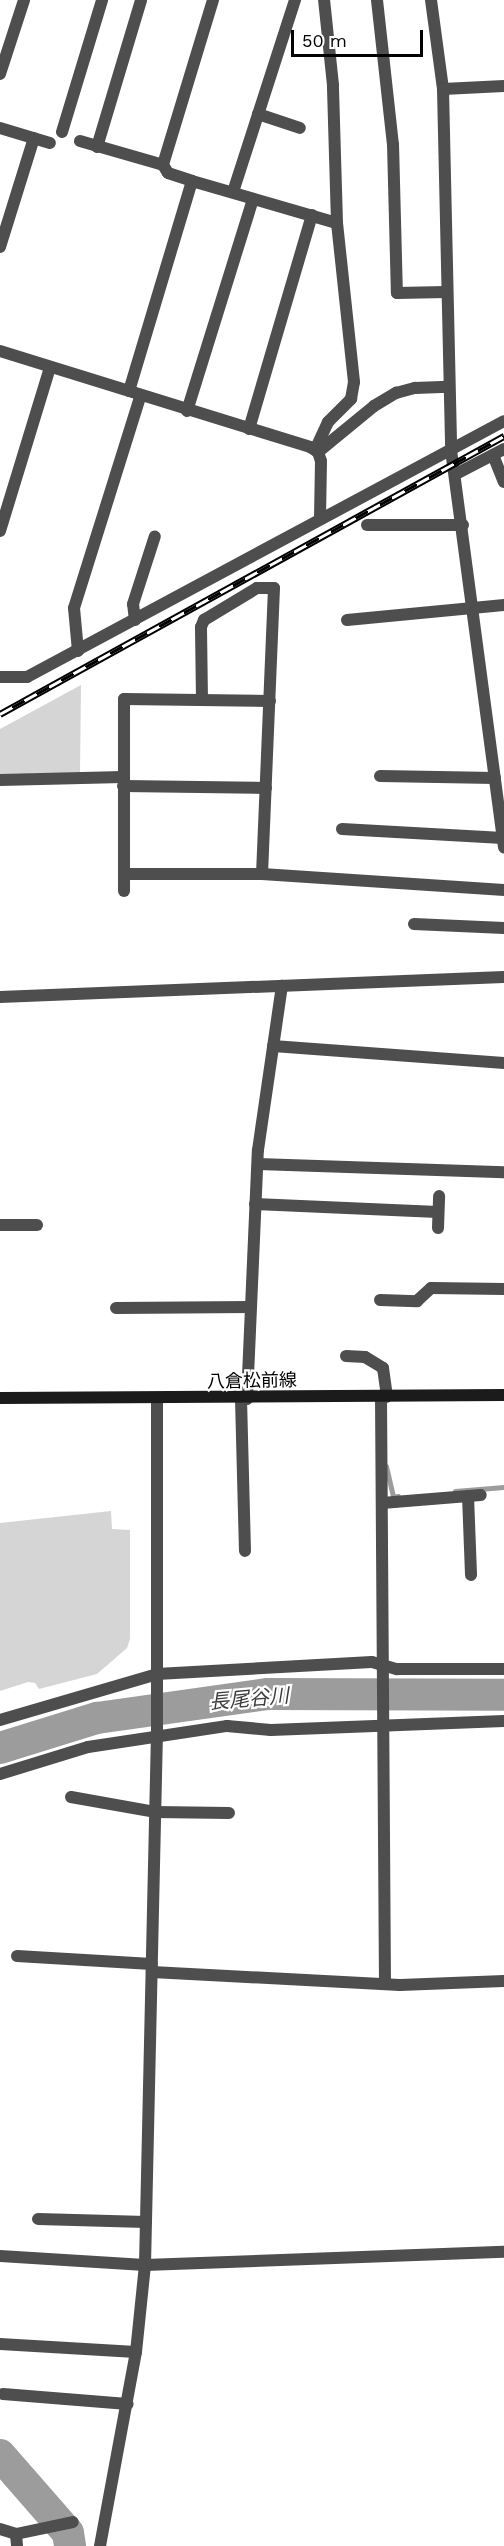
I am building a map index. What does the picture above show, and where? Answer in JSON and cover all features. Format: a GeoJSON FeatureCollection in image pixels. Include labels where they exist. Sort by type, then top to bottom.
{"type":"FeatureCollection","features":[{"type":"Feature","properties":{"kind":"main road","name":"八倉松前線"},"geometry":{"type":"LineString","coordinates":[[0,1398],[244,1399],[504,1395]]}},
{"type":"Feature","properties":{"kind":"street"},"geometry":{"type":"LineString","coordinates":[[0,74],[24,0]]}},
{"type":"Feature","properties":{"kind":"street"},"geometry":{"type":"LineString","coordinates":[[62,132],[102,0]]}},
{"type":"Feature","properties":{"kind":"street"},"geometry":{"type":"LineString","coordinates":[[97,147],[141,0]]}},
{"type":"Feature","properties":{"kind":"street"},"geometry":{"type":"LineString","coordinates":[[163,165],[213,0]]}},
{"type":"Feature","properties":{"kind":"street"},"geometry":{"type":"LineString","coordinates":[[233,192],[295,0]]}},
{"type":"Feature","properties":{"kind":"street"},"geometry":{"type":"LineString","coordinates":[[320,519],[317,451],[328,422],[351,399],[354,381],[337,223],[333,85],[324,0]]}},
{"type":"Feature","properties":{"kind":"street"},"geometry":{"type":"LineString","coordinates":[[377,0],[393,144],[397,293],[446,292]]}},
{"type":"Feature","properties":{"kind":"street"},"geometry":{"type":"LineString","coordinates":[[342,829],[503,843],[502,810],[495,778],[463,525],[451,450],[443,89],[432,0]]}},
{"type":"Feature","properties":{"kind":"street"},"geometry":{"type":"LineString","coordinates":[[443,89],[504,86]]}},
{"type":"Feature","properties":{"kind":"street"},"geometry":{"type":"LineString","coordinates":[[258,114],[300,128]]}},
{"type":"Feature","properties":{"kind":"street"},"geometry":{"type":"LineString","coordinates":[[0,128],[50,143]]}},
{"type":"Feature","properties":{"kind":"street"},"geometry":{"type":"LineString","coordinates":[[0,247],[34,138]]}},
{"type":"Feature","properties":{"kind":"street"},"geometry":{"type":"LineString","coordinates":[[80,141],[163,165],[168,173],[192,181],[337,223]]}},
{"type":"Feature","properties":{"kind":"street"},"geometry":{"type":"LineString","coordinates":[[78,651],[74,608],[192,181]]}},
{"type":"Feature","properties":{"kind":"street"},"geometry":{"type":"LineString","coordinates":[[187,411],[253,199]]}},
{"type":"Feature","properties":{"kind":"street"},"geometry":{"type":"LineString","coordinates":[[249,429],[312,215]]}},
{"type":"Feature","properties":{"kind":"street"},"geometry":{"type":"LineString","coordinates":[[0,351],[317,451]]}},
{"type":"Feature","properties":{"kind":"street"},"geometry":{"type":"LineString","coordinates":[[0,531],[50,367]]}},
{"type":"Feature","properties":{"kind":"street"},"geometry":{"type":"LineString","coordinates":[[317,451],[374,406],[396,393],[415,388],[448,387]]}},
{"type":"Feature","properties":{"kind":"street"},"geometry":{"type":"LineString","coordinates":[[0,677],[27,678],[504,421]]}},
{"type":"Feature","properties":{"kind":"street"},"geometry":{"type":"LineString","coordinates":[[456,474],[498,452],[504,482]]}},
{"type":"Feature","properties":{"kind":"street"},"geometry":{"type":"LineString","coordinates":[[367,525],[463,525]]}},
{"type":"Feature","properties":{"kind":"street"},"geometry":{"type":"LineString","coordinates":[[135,620],[133,603],[155,537]]}},
{"type":"Feature","properties":{"kind":"street"},"geometry":{"type":"LineString","coordinates":[[202,700],[201,627],[204,620],[257,588],[274,588],[262,874]]}},
{"type":"Feature","properties":{"kind":"street"},"geometry":{"type":"LineString","coordinates":[[347,620],[504,605]]}},
{"type":"Feature","properties":{"kind":"street"},"geometry":{"type":"LineString","coordinates":[[124,891],[124,699],[270,701]]}},
{"type":"Feature","properties":{"kind":"street"},"geometry":{"type":"LineString","coordinates":[[380,776],[495,778]]}},
{"type":"Feature","properties":{"kind":"street"},"geometry":{"type":"LineString","coordinates":[[0,780],[266,788]]}},
{"type":"Feature","properties":{"kind":"street"},"geometry":{"type":"LineString","coordinates":[[124,874],[262,874],[504,890]]}},
{"type":"Feature","properties":{"kind":"street"},"geometry":{"type":"LineString","coordinates":[[414,924],[504,928]]}},
{"type":"Feature","properties":{"kind":"street"},"geometry":{"type":"LineString","coordinates":[[0,997],[504,976]]}},
{"type":"Feature","properties":{"kind":"street"},"geometry":{"type":"LineString","coordinates":[[245,1551],[244,1399],[255,1204],[258,1164],[282,986]]}},
{"type":"Feature","properties":{"kind":"street"},"geometry":{"type":"LineString","coordinates":[[273,1046],[504,1063]]}},
{"type":"Feature","properties":{"kind":"street"},"geometry":{"type":"LineString","coordinates":[[258,1164],[504,1172]]}},
{"type":"Feature","properties":{"kind":"street"},"geometry":{"type":"LineString","coordinates":[[438,1228],[439,1196]]}},
{"type":"Feature","properties":{"kind":"street"},"geometry":{"type":"LineString","coordinates":[[255,1204],[438,1212]]}},
{"type":"Feature","properties":{"kind":"street"},"geometry":{"type":"LineString","coordinates":[[0,1225],[37,1225]]}},
{"type":"Feature","properties":{"kind":"street"},"geometry":{"type":"LineString","coordinates":[[380,1300],[417,1301],[430,1288],[504,1289]]}},
{"type":"Feature","properties":{"kind":"street"},"geometry":{"type":"LineString","coordinates":[[116,1308],[250,1307]]}},
{"type":"Feature","properties":{"kind":"street"},"geometry":{"type":"LineString","coordinates":[[346,1356],[365,1357],[383,1368],[382,1718],[385,1983]]}},
{"type":"Feature","properties":{"kind":"street"},"geometry":{"type":"LineString","coordinates":[[100,2546],[128,2404],[145,2265],[157,1736],[157,1399]]}},
{"type":"Feature","properties":{"kind":"street"},"geometry":{"type":"LineString","coordinates":[[382,1503],[481,1495]]}},
{"type":"Feature","properties":{"kind":"street"},"geometry":{"type":"LineString","coordinates":[[468,1496],[471,1575]]}},
{"type":"Feature","properties":{"kind":"street"},"geometry":{"type":"LineString","coordinates":[[0,1720],[157,1677],[372,1662],[383,1667],[415,1670],[504,1669]]}},
{"type":"Feature","properties":{"kind":"street"},"geometry":{"type":"LineString","coordinates":[[0,1774],[88,1747],[227,1726],[270,1730],[382,1718],[504,1721]]}},
{"type":"Feature","properties":{"kind":"street"},"geometry":{"type":"LineString","coordinates":[[70,1797],[155,1812],[229,1813]]}},
{"type":"Feature","properties":{"kind":"street"},"geometry":{"type":"LineString","coordinates":[[16,1956],[152,1968],[385,1983],[504,1981]]}},
{"type":"Feature","properties":{"kind":"street"},"geometry":{"type":"LineString","coordinates":[[38,2219],[146,2222]]}},
{"type":"Feature","properties":{"kind":"street"},"geometry":{"type":"LineString","coordinates":[[0,2256],[145,2265],[504,2252]]}},
{"type":"Feature","properties":{"kind":"street"},"geometry":{"type":"LineString","coordinates":[[0,2344],[136,2352]]}},
{"type":"Feature","properties":{"kind":"street"},"geometry":{"type":"LineString","coordinates":[[3,2394],[128,2404]]}},
{"type":"Feature","properties":{"kind":"street"},"geometry":{"type":"LineString","coordinates":[[0,2529],[16,2540],[49,2525],[70,2522]]}},
{"type":"Feature","properties":{"kind":"shaded area"},"geometry":{"type":"Polygon","coordinates":[[[81,685],[80,774],[0,776],[0,729],[81,685]]]}},
{"type":"Feature","properties":{"kind":"shaded area"},"geometry":{"type":"Polygon","coordinates":[[[111,1511],[112,1529],[130,1530],[130,1639],[127,1648],[97,1674],[39,1689],[35,1683],[28,1682],[0,1691],[0,1523],[111,1511]]]}},
{"type":"Feature","properties":{"kind":"waterway"},"geometry":{"type":"LineString","coordinates":[[386,1466],[393,1497],[398,1496]]}},
{"type":"Feature","properties":{"kind":"waterway"},"geometry":{"type":"LineString","coordinates":[[455,1491],[504,1487]]}},
{"type":"Feature","properties":{"kind":"waterway","name":"長尾谷川"},"geometry":{"type":"LineString","coordinates":[[0,1748],[97,1718],[268,1694],[504,1695]]}},
{"type":"Feature","properties":{"kind":"waterway"},"geometry":{"type":"LineString","coordinates":[[0,2455],[68,2533],[70,2546]]}},
{"type":"Feature","properties":{"kind":"railway"},"geometry":{"type":"LineString","coordinates":[[0,714],[504,436]]}}]}
